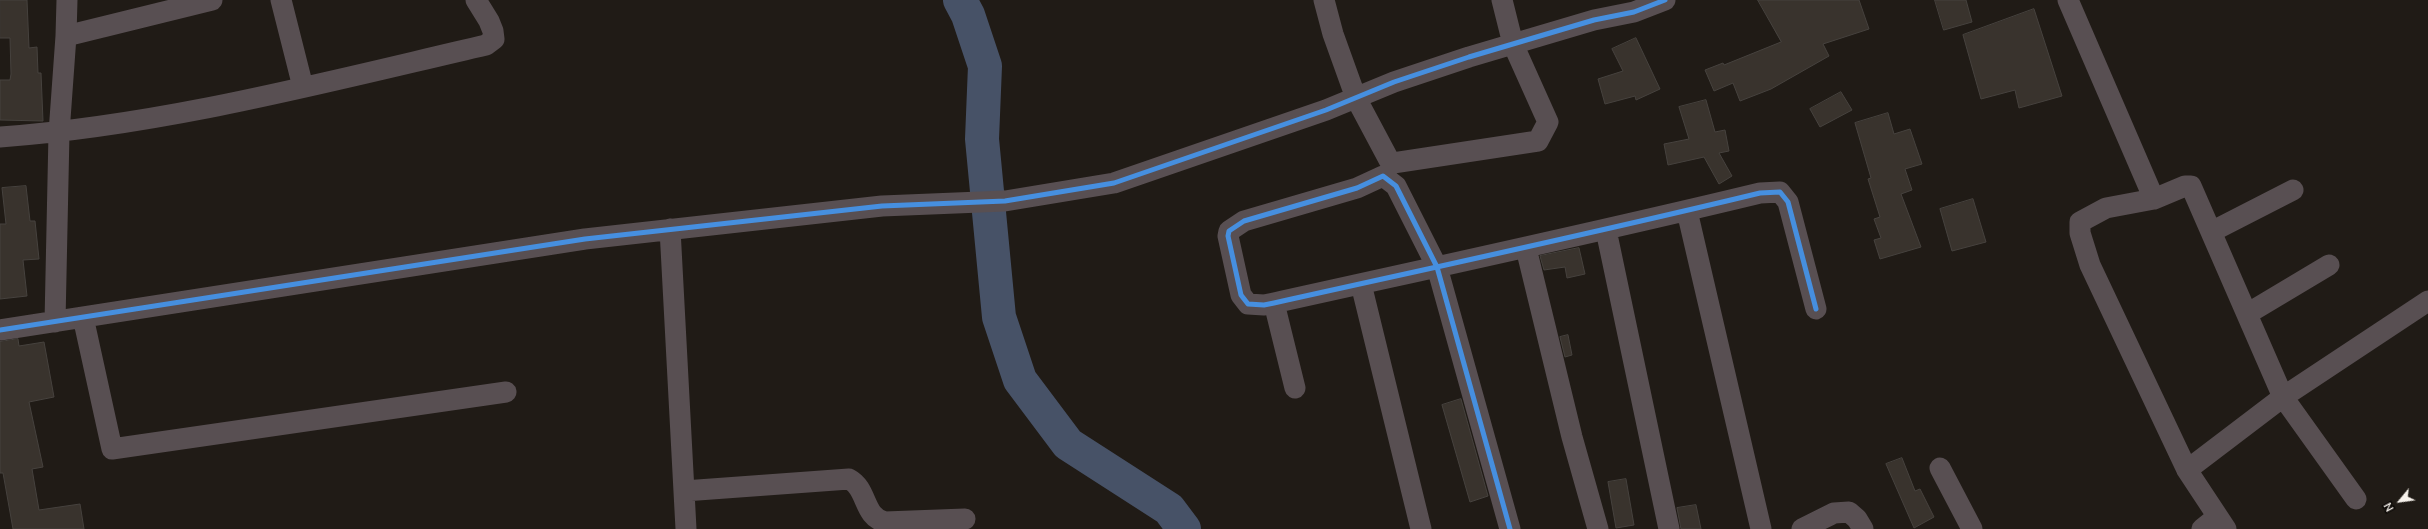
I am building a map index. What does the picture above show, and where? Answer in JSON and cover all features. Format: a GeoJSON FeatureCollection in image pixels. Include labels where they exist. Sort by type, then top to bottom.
{"type":"FeatureCollection","features":[{"type":"Feature","properties":{"kind":"street"},"geometry":{"type":"LineString","coordinates":[[55,322],[59,133],[66,36],[66,0]]}},
{"type":"Feature","properties":{"kind":"street"},"geometry":{"type":"LineString","coordinates":[[66,36],[212,0]]}},
{"type":"Feature","properties":{"kind":"street"},"geometry":{"type":"LineString","coordinates":[[281,0],[303,87]]}},
{"type":"Feature","properties":{"kind":"street"},"geometry":{"type":"LineString","coordinates":[[0,137],[59,133],[253,99],[490,43],[494,39],[493,31],[476,0]]}},
{"type":"Feature","properties":{"kind":"street"},"geometry":{"type":"LineString","coordinates":[[1324,0],[1333,34],[1356,98],[1389,160],[1393,163],[1538,141],[1548,122],[1513,44],[1502,0]]}},
{"type":"Feature","properties":{"kind":"street"},"geometry":{"type":"LineString","coordinates":[[0,330],[585,239],[882,206],[1005,201],[1114,183],[1356,98],[1394,82],[1594,20],[1634,12],[1665,0]]}},
{"type":"Feature","properties":{"kind":"street"},"geometry":{"type":"LineString","coordinates":[[2068,0],[2154,199]]}},
{"type":"Feature","properties":{"kind":"street"},"geometry":{"type":"LineString","coordinates":[[1510,529],[1436,267],[1396,186],[1383,176],[1357,188],[1244,221],[1229,231],[1228,236],[1241,295],[1248,304],[1264,305],[1436,267],[1526,248],[1606,230],[1760,193],[1780,192],[1788,202],[1816,309]]}},
{"type":"Feature","properties":{"kind":"street"},"geometry":{"type":"LineString","coordinates":[[2215,525],[2187,470],[2090,265],[2080,233],[2080,222],[2106,208],[2154,199],[2185,186],[2191,186],[2283,398],[2356,499]]}},
{"type":"Feature","properties":{"kind":"street"},"geometry":{"type":"LineString","coordinates":[[2211,232],[2293,190]]}},
{"type":"Feature","properties":{"kind":"street"},"geometry":{"type":"LineString","coordinates":[[1686,211],[1761,529]]}},
{"type":"Feature","properties":{"kind":"street"},"geometry":{"type":"LineString","coordinates":[[670,229],[686,529]]}},
{"type":"Feature","properties":{"kind":"street"},"geometry":{"type":"LineString","coordinates":[[1606,230],[1669,529]]}},
{"type":"Feature","properties":{"kind":"street"},"geometry":{"type":"LineString","coordinates":[[1526,248],[1572,437],[1598,529]]}},
{"type":"Feature","properties":{"kind":"street"},"geometry":{"type":"LineString","coordinates":[[2247,314],[2329,265]]}},
{"type":"Feature","properties":{"kind":"street"},"geometry":{"type":"LineString","coordinates":[[1361,284],[1421,529]]}},
{"type":"Feature","properties":{"kind":"street"},"geometry":{"type":"LineString","coordinates":[[2187,470],[2283,398],[2428,301]]}},
{"type":"Feature","properties":{"kind":"street"},"geometry":{"type":"LineString","coordinates":[[1274,303],[1295,388]]}},
{"type":"Feature","properties":{"kind":"street"},"geometry":{"type":"LineString","coordinates":[[83,317],[112,449],[506,392]]}},
{"type":"Feature","properties":{"kind":"street"},"geometry":{"type":"LineString","coordinates":[[1940,468],[1966,527]]}},
{"type":"Feature","properties":{"kind":"street"},"geometry":{"type":"LineString","coordinates":[[684,491],[849,479],[856,483],[872,517],[878,521],[965,519]]}},
{"type":"Feature","properties":{"kind":"street"},"geometry":{"type":"LineString","coordinates":[[1808,528],[1834,513],[1849,512],[1858,519],[1863,529]]}},
{"type":"Feature","properties":{"kind":"building"},"geometry":{"type":"Polygon","coordinates":[[[0,0],[27,0],[29,48],[37,47],[38,73],[41,73],[43,121],[0,120],[0,80],[10,80],[11,74],[10,38],[0,38],[0,0]]]}},
{"type":"Feature","properties":{"kind":"building"},"geometry":{"type":"Polygon","coordinates":[[[1758,0],[1859,0],[1869,29],[1823,44],[1829,56],[1771,89],[1740,101],[1733,83],[1714,91],[1705,70],[1723,63],[1724,65],[1781,42],[1758,0]]]}},
{"type":"Feature","properties":{"kind":"building"},"geometry":{"type":"Polygon","coordinates":[[[1935,0],[1966,0],[1972,22],[1944,30],[1935,0]]]}},
{"type":"Feature","properties":{"kind":"building"},"geometry":{"type":"Polygon","coordinates":[[[2034,9],[2062,96],[2019,108],[2015,90],[1981,99],[1963,35],[2034,9]]]}},
{"type":"Feature","properties":{"kind":"building"},"geometry":{"type":"Polygon","coordinates":[[[1636,38],[1660,89],[1636,100],[1635,96],[1605,104],[1598,79],[1623,71],[1612,49],[1636,38]]]}},
{"type":"Feature","properties":{"kind":"building"},"geometry":{"type":"Polygon","coordinates":[[[1841,92],[1852,110],[1820,127],[1810,109],[1841,92]]]}},
{"type":"Feature","properties":{"kind":"building"},"geometry":{"type":"Polygon","coordinates":[[[1706,100],[1715,132],[1725,130],[1729,151],[1719,153],[1732,176],[1719,184],[1704,157],[1668,165],[1664,144],[1689,139],[1679,107],[1706,100]]]}},
{"type":"Feature","properties":{"kind":"building"},"geometry":{"type":"Polygon","coordinates":[[[1888,113],[1894,134],[1910,129],[1922,164],[1905,169],[1912,190],[1901,194],[1921,247],[1880,259],[1874,240],[1881,238],[1874,219],[1880,217],[1868,179],[1871,178],[1855,123],[1888,113]]]}},
{"type":"Feature","properties":{"kind":"building"},"geometry":{"type":"Polygon","coordinates":[[[26,186],[30,221],[35,221],[39,259],[23,260],[27,296],[0,299],[0,224],[6,224],[2,188],[26,186]]]}},
{"type":"Feature","properties":{"kind":"building"},"geometry":{"type":"Polygon","coordinates":[[[1973,199],[1986,242],[1952,251],[1940,209],[1973,199]]]}},
{"type":"Feature","properties":{"kind":"building"},"geometry":{"type":"Polygon","coordinates":[[[1579,248],[1585,274],[1567,278],[1565,267],[1544,270],[1540,256],[1579,248]]]}},
{"type":"Feature","properties":{"kind":"building"},"geometry":{"type":"Polygon","coordinates":[[[1568,335],[1572,355],[1565,357],[1560,337],[1568,335]]]}},
{"type":"Feature","properties":{"kind":"building"},"geometry":{"type":"Polygon","coordinates":[[[18,339],[19,346],[44,342],[54,397],[29,402],[43,467],[32,469],[39,510],[80,504],[84,529],[13,529],[3,473],[0,473],[0,342],[18,339]]]}},
{"type":"Feature","properties":{"kind":"building"},"geometry":{"type":"Polygon","coordinates":[[[1461,399],[1488,496],[1470,502],[1442,405],[1461,399]]]}},
{"type":"Feature","properties":{"kind":"building"},"geometry":{"type":"Polygon","coordinates":[[[1902,458],[1915,491],[1920,489],[1934,517],[1914,528],[1886,464],[1902,458]]]}},
{"type":"Feature","properties":{"kind":"building"},"geometry":{"type":"Polygon","coordinates":[[[1626,479],[1634,525],[1616,528],[1608,482],[1626,479]]]}},
{"type":"Feature","properties":{"kind":"building"},"geometry":{"type":"Polygon","coordinates":[[[1696,505],[1701,529],[1681,529],[1677,508],[1696,505]]]}},
{"type":"Feature","properties":{"kind":"waterway"},"geometry":{"type":"LineString","coordinates":[[960,0],[968,15],[985,66],[982,139],[999,317],[1020,380],[1068,444],[1169,509],[1184,529]]}},
{"type":"Feature","properties":{"kind":"cycle path"},"geometry":{"type":"LineString","coordinates":[[0,330],[585,239],[882,206],[1005,201],[1114,183],[1326,110],[1394,82],[1469,57],[1594,20],[1634,12],[1665,0]]}},
{"type":"Feature","properties":{"kind":"cycle path"},"geometry":{"type":"LineString","coordinates":[[1510,529],[1437,267],[1396,186],[1383,176],[1357,188],[1244,221],[1229,231],[1228,236],[1241,295],[1248,304],[1264,305],[1335,290],[1396,276],[1457,263],[1760,193],[1780,192],[1788,202],[1816,309]]}}]}
